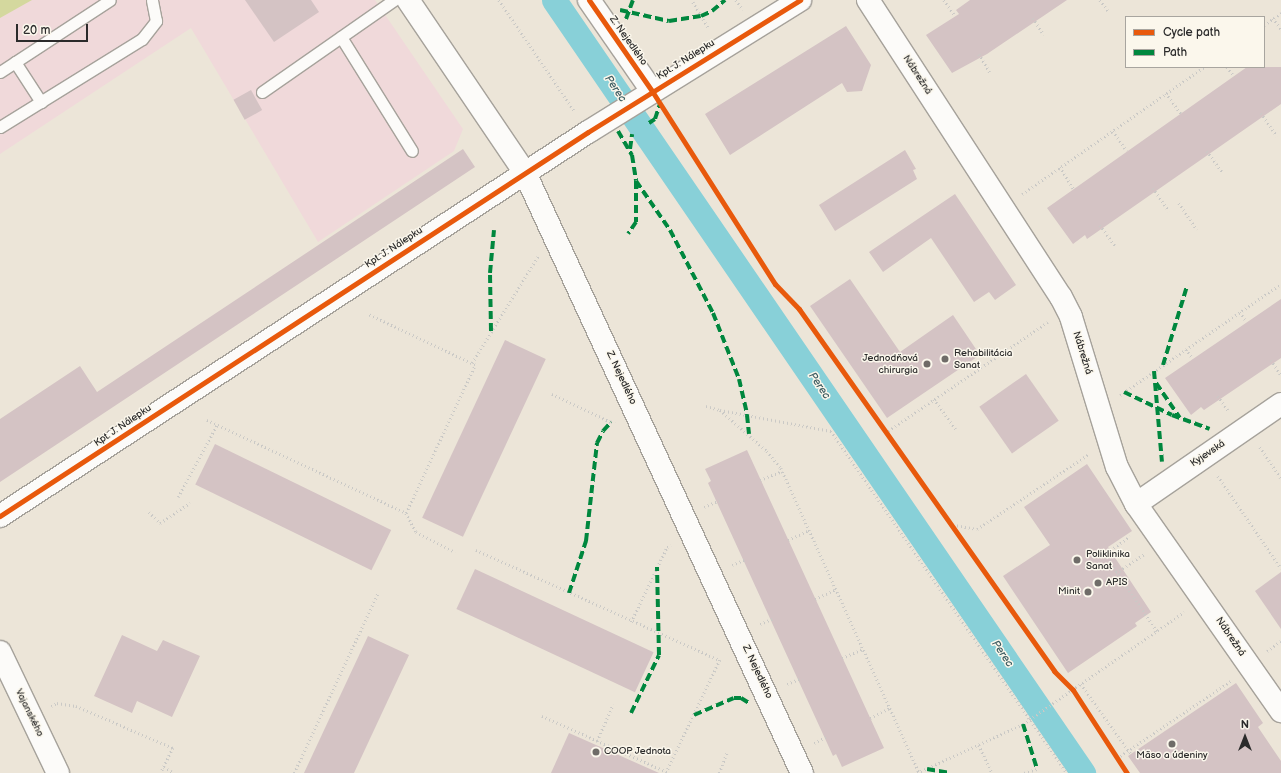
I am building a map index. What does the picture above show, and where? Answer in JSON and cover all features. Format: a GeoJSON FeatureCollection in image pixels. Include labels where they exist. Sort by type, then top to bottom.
{"type":"FeatureCollection","features":[{"type":"Feature","properties":{"kind":"street","name":"Z. Nejedlého"},"geometry":{"type":"LineString","coordinates":[[408,0],[525,173],[802,773]]}},
{"type":"Feature","properties":{"kind":"street","name":"Z. Nejedlého"},"geometry":{"type":"LineString","coordinates":[[589,0],[646,95]]}},
{"type":"Feature","properties":{"kind":"street","name":"Kpt. J. Nálepku"},"geometry":{"type":"LineString","coordinates":[[0,516],[525,173],[646,95],[800,0]]}},
{"type":"Feature","properties":{"kind":"street","name":"Nábrežná"},"geometry":{"type":"LineString","coordinates":[[868,0],[1049,278],[1071,317],[1117,467],[1136,504],[1204,598],[1281,711]]}},
{"type":"Feature","properties":{"kind":"street","name":"Kyjevská"},"geometry":{"type":"LineString","coordinates":[[1136,504],[1281,404]]}},
{"type":"Feature","properties":{"kind":"street","name":"Vajanského"},"geometry":{"type":"LineString","coordinates":[[0,652],[58,773]]}},
{"type":"Feature","properties":{"kind":"lane"},"geometry":{"type":"LineString","coordinates":[[0,72],[110,0]]}},
{"type":"Feature","properties":{"kind":"lane"},"geometry":{"type":"LineString","coordinates":[[0,127],[142,39],[156,21],[152,0]]}},
{"type":"Feature","properties":{"kind":"lane"},"geometry":{"type":"LineString","coordinates":[[262,92],[394,0]]}},
{"type":"Feature","properties":{"kind":"lane"},"geometry":{"type":"LineString","coordinates":[[342,37],[412,151]]}},
{"type":"Feature","properties":{"kind":"lane"},"geometry":{"type":"LineString","coordinates":[[15,62],[41,102]]}},
{"type":"Feature","properties":{"kind":"path"},"geometry":{"type":"LineString","coordinates":[[498,0],[579,117]]}},
{"type":"Feature","properties":{"kind":"path"},"geometry":{"type":"LineString","coordinates":[[736,0],[745,14]]}},
{"type":"Feature","properties":{"kind":"path"},"geometry":{"type":"LineString","coordinates":[[944,0],[954,16]]}},
{"type":"Feature","properties":{"kind":"path"},"geometry":{"type":"LineString","coordinates":[[1100,0],[1109,12]]}},
{"type":"Feature","properties":{"kind":"path"},"geometry":{"type":"LineString","coordinates":[[693,2],[713,34]]}},
{"type":"Feature","properties":{"kind":"path"},"geometry":{"type":"LineString","coordinates":[[1265,24],[1281,13]]}},
{"type":"Feature","properties":{"kind":"path"},"geometry":{"type":"LineString","coordinates":[[1033,18],[1044,35]]}},
{"type":"Feature","properties":{"kind":"path"},"geometry":{"type":"LineString","coordinates":[[1273,18],[1281,29]]}},
{"type":"Feature","properties":{"kind":"path"},"geometry":{"type":"LineString","coordinates":[[979,54],[990,72]]}},
{"type":"Feature","properties":{"kind":"path"},"geometry":{"type":"LineString","coordinates":[[1017,197],[1203,68]]}},
{"type":"Feature","properties":{"kind":"path"},"geometry":{"type":"LineString","coordinates":[[1228,68],[1234,76]]}},
{"type":"Feature","properties":{"kind":"path"},"geometry":{"type":"LineString","coordinates":[[1166,93],[1181,114]]}},
{"type":"Feature","properties":{"kind":"path"},"geometry":{"type":"LineString","coordinates":[[1261,113],[1276,136]]}},
{"type":"Feature","properties":{"kind":"path"},"geometry":{"type":"LineString","coordinates":[[1113,130],[1127,151]]}},
{"type":"Feature","properties":{"kind":"path"},"geometry":{"type":"LineString","coordinates":[[1207,150],[1222,173]]}},
{"type":"Feature","properties":{"kind":"path"},"geometry":{"type":"LineString","coordinates":[[1060,167],[1074,188]]}},
{"type":"Feature","properties":{"kind":"path"},"geometry":{"type":"LineString","coordinates":[[1153,188],[1169,210]]}},
{"type":"Feature","properties":{"kind":"path"},"geometry":{"type":"LineString","coordinates":[[1179,203],[1197,230]]}},
{"type":"Feature","properties":{"kind":"path"},"geometry":{"type":"LineString","coordinates":[[1100,225],[1116,247]]}},
{"type":"Feature","properties":{"kind":"path"},"geometry":{"type":"LineString","coordinates":[[472,363],[541,251]]}},
{"type":"Feature","properties":{"kind":"path"},"geometry":{"type":"LineString","coordinates":[[1120,395],[1281,284]]}},
{"type":"Feature","properties":{"kind":"path"},"geometry":{"type":"LineString","coordinates":[[1240,312],[1246,321]]}},
{"type":"Feature","properties":{"kind":"path"},"geometry":{"type":"LineString","coordinates":[[367,314],[476,365],[406,514]]}},
{"type":"Feature","properties":{"kind":"path"},"geometry":{"type":"LineString","coordinates":[[885,433],[1059,315],[1071,317]]}},
{"type":"Feature","properties":{"kind":"path"},"geometry":{"type":"LineString","coordinates":[[1186,349],[1193,359]]}},
{"type":"Feature","properties":{"kind":"path"},"geometry":{"type":"LineString","coordinates":[[1271,360],[1281,374]]}},
{"type":"Feature","properties":{"kind":"path"},"geometry":{"type":"LineString","coordinates":[[552,394],[611,422],[619,419]]}},
{"type":"Feature","properties":{"kind":"path"},"geometry":{"type":"LineString","coordinates":[[1218,396],[1230,414]]}},
{"type":"Feature","properties":{"kind":"path"},"geometry":{"type":"LineString","coordinates":[[934,399],[956,429]]}},
{"type":"Feature","properties":{"kind":"path"},"geometry":{"type":"LineString","coordinates":[[706,406],[831,431],[1067,773]]}},
{"type":"Feature","properties":{"kind":"path"},"geometry":{"type":"LineString","coordinates":[[720,410],[767,451],[782,471],[918,772],[979,745],[1030,718],[1073,690],[1204,598]]}},
{"type":"Feature","properties":{"kind":"path"},"geometry":{"type":"LineString","coordinates":[[207,420],[406,514],[416,532],[455,552]]}},
{"type":"Feature","properties":{"kind":"path"},"geometry":{"type":"LineString","coordinates":[[178,497],[217,425]]}},
{"type":"Feature","properties":{"kind":"path"},"geometry":{"type":"LineString","coordinates":[[880,426],[890,439]]}},
{"type":"Feature","properties":{"kind":"path"},"geometry":{"type":"LineString","coordinates":[[1259,446],[1281,478]]}},
{"type":"Feature","properties":{"kind":"path"},"geometry":{"type":"LineString","coordinates":[[947,522],[977,530],[1090,453]]}},
{"type":"Feature","properties":{"kind":"path"},"geometry":{"type":"LineString","coordinates":[[760,480],[782,471]]}},
{"type":"Feature","properties":{"kind":"path"},"geometry":{"type":"LineString","coordinates":[[1217,475],[1281,568]]}},
{"type":"Feature","properties":{"kind":"path"},"geometry":{"type":"LineString","coordinates":[[699,510],[720,500]]}},
{"type":"Feature","properties":{"kind":"path"},"geometry":{"type":"LineString","coordinates":[[149,512],[160,523],[190,503]]}},
{"type":"Feature","properties":{"kind":"path"},"geometry":{"type":"LineString","coordinates":[[947,522],[953,530]]}},
{"type":"Feature","properties":{"kind":"path"},"geometry":{"type":"LineString","coordinates":[[788,540],[809,530]]}},
{"type":"Feature","properties":{"kind":"path"},"geometry":{"type":"LineString","coordinates":[[1137,532],[1105,555],[1157,631]]}},
{"type":"Feature","properties":{"kind":"path"},"geometry":{"type":"LineString","coordinates":[[631,622],[667,547],[677,542]]}},
{"type":"Feature","properties":{"kind":"path"},"geometry":{"type":"LineString","coordinates":[[476,550],[631,622],[720,660],[667,773],[542,716]]}},
{"type":"Feature","properties":{"kind":"path"},"geometry":{"type":"LineString","coordinates":[[1117,572],[1145,553]]}},
{"type":"Feature","properties":{"kind":"path"},"geometry":{"type":"LineString","coordinates":[[726,568],[746,559]]}},
{"type":"Feature","properties":{"kind":"path"},"geometry":{"type":"LineString","coordinates":[[815,599],[836,589]]}},
{"type":"Feature","properties":{"kind":"path"},"geometry":{"type":"LineString","coordinates":[[294,773],[378,594]]}},
{"type":"Feature","properties":{"kind":"path"},"geometry":{"type":"LineString","coordinates":[[754,627],[774,618]]}},
{"type":"Feature","properties":{"kind":"path"},"geometry":{"type":"LineString","coordinates":[[842,658],[863,649]]}},
{"type":"Feature","properties":{"kind":"path"},"geometry":{"type":"LineString","coordinates":[[1117,758],[1234,678],[1248,664]]}},
{"type":"Feature","properties":{"kind":"path"},"geometry":{"type":"LineString","coordinates":[[782,687],[802,678]]}},
{"type":"Feature","properties":{"kind":"path"},"geometry":{"type":"LineString","coordinates":[[1081,684],[1131,754]]}},
{"type":"Feature","properties":{"kind":"path"},"geometry":{"type":"LineString","coordinates":[[1068,686],[1077,696]]}},
{"type":"Feature","properties":{"kind":"path"},"geometry":{"type":"LineString","coordinates":[[31,718],[57,703],[76,706],[173,748],[162,773]]}},
{"type":"Feature","properties":{"kind":"path"},"geometry":{"type":"LineString","coordinates":[[597,741],[613,704]]}},
{"type":"Feature","properties":{"kind":"path"},"geometry":{"type":"LineString","coordinates":[[870,718],[890,708]]}},
{"type":"Feature","properties":{"kind":"path"},"geometry":{"type":"LineString","coordinates":[[808,745],[828,736]]}},
{"type":"Feature","properties":{"kind":"path"},"geometry":{"type":"LineString","coordinates":[[979,745],[992,773]]}},
{"type":"Feature","properties":{"kind":"path"},"geometry":{"type":"LineString","coordinates":[[1113,751],[1120,763]]}},
{"type":"Feature","properties":{"kind":"path"},"geometry":{"type":"LineString","coordinates":[[719,773],[727,752]]}},
{"type":"Feature","properties":{"kind":"path"},"geometry":{"type":"LineString","coordinates":[[164,767],[174,773]]}},
{"type":"Feature","properties":{"kind":"path"},"geometry":{"type":"LineString","coordinates":[[1024,773],[1037,769]]}},
{"type":"Feature","properties":{"kind":"shaded area"},"geometry":{"type":"Polygon","coordinates":[[[0,0],[375,0],[463,129],[454,151],[318,242],[191,28],[0,154],[0,0]]]}},
{"type":"Feature","properties":{"kind":"green space"},"geometry":{"type":"Polygon","coordinates":[[[0,0],[32,0],[0,18],[0,0]]]}},
{"type":"Feature","properties":{"kind":"building"},"geometry":{"type":"Polygon","coordinates":[[[245,0],[311,0],[319,12],[274,42],[245,0]]]}},
{"type":"Feature","properties":{"kind":"building"},"geometry":{"type":"Polygon","coordinates":[[[970,0],[1067,0],[987,54],[952,73],[926,35],[959,14],[956,10],[970,0]]]}},
{"type":"Feature","properties":{"kind":"building"},"geometry":{"type":"Polygon","coordinates":[[[846,26],[871,65],[862,91],[847,92],[842,83],[730,155],[705,114],[846,26]]]}},
{"type":"Feature","properties":{"kind":"building"},"geometry":{"type":"Polygon","coordinates":[[[1281,67],[1281,104],[1087,239],[1085,235],[1073,244],[1047,208],[1246,68],[1281,67]]]}},
{"type":"Feature","properties":{"kind":"building"},"geometry":{"type":"Polygon","coordinates":[[[251,90],[262,110],[245,120],[234,100],[251,90]]]}},
{"type":"Feature","properties":{"kind":"building"},"geometry":{"type":"Polygon","coordinates":[[[463,149],[475,167],[0,482],[0,419],[80,366],[97,392],[463,149]]]}},
{"type":"Feature","properties":{"kind":"building"},"geometry":{"type":"Polygon","coordinates":[[[905,150],[916,169],[913,170],[917,179],[835,231],[819,205],[905,150]]]}},
{"type":"Feature","properties":{"kind":"building"},"geometry":{"type":"Polygon","coordinates":[[[955,194],[1016,285],[995,300],[989,292],[974,302],[931,238],[883,272],[869,252],[955,194]]]}},
{"type":"Feature","properties":{"kind":"building"},"geometry":{"type":"Polygon","coordinates":[[[850,279],[900,352],[953,315],[980,355],[887,418],[810,306],[850,279]]]}},
{"type":"Feature","properties":{"kind":"building"},"geometry":{"type":"Polygon","coordinates":[[[1281,299],[1281,358],[1204,410],[1201,407],[1191,415],[1165,378],[1281,299]]]}},
{"type":"Feature","properties":{"kind":"building"},"geometry":{"type":"Polygon","coordinates":[[[505,340],[546,359],[463,537],[422,518],[505,340]]]}},
{"type":"Feature","properties":{"kind":"building"},"geometry":{"type":"Polygon","coordinates":[[[1026,374],[1059,421],[1012,453],[979,407],[1026,374]]]}},
{"type":"Feature","properties":{"kind":"building"},"geometry":{"type":"Polygon","coordinates":[[[215,444],[391,530],[371,570],[195,484],[215,444]]]}},
{"type":"Feature","properties":{"kind":"building"},"geometry":{"type":"Polygon","coordinates":[[[747,450],[884,748],[842,767],[836,754],[833,756],[708,483],[711,481],[705,469],[747,450]]]}},
{"type":"Feature","properties":{"kind":"building"},"geometry":{"type":"Polygon","coordinates":[[[1087,464],[1132,531],[1108,547],[1151,612],[1135,623],[1137,626],[1068,673],[1003,576],[1050,545],[1024,507],[1087,464]]]}},
{"type":"Feature","properties":{"kind":"building"},"geometry":{"type":"Polygon","coordinates":[[[475,569],[654,652],[635,692],[456,609],[475,569]]]}},
{"type":"Feature","properties":{"kind":"building"},"geometry":{"type":"Polygon","coordinates":[[[1281,572],[1281,629],[1255,591],[1281,572]]]}},
{"type":"Feature","properties":{"kind":"building"},"geometry":{"type":"Polygon","coordinates":[[[122,635],[157,651],[163,640],[200,656],[172,717],[137,701],[132,713],[94,696],[122,635]]]}},
{"type":"Feature","properties":{"kind":"building"},"geometry":{"type":"Polygon","coordinates":[[[368,636],[409,655],[354,773],[304,773],[368,636]]]}},
{"type":"Feature","properties":{"kind":"building"},"geometry":{"type":"Polygon","coordinates":[[[1236,683],[1263,723],[1258,727],[1281,761],[1281,773],[1140,773],[1128,756],[1236,683]]]}},
{"type":"Feature","properties":{"kind":"building"},"geometry":{"type":"Polygon","coordinates":[[[569,733],[659,773],[551,773],[569,733]]]}},
{"type":"Feature","properties":{"kind":"waterway","name":"Perec"},"geometry":{"type":"LineString","coordinates":[[554,0],[1083,773]]}},
{"type":"Feature","properties":{"kind":"marked path"},"geometry":{"type":"LineString","coordinates":[[626,19],[633,0]]}},
{"type":"Feature","properties":{"kind":"marked path"},"geometry":{"type":"LineString","coordinates":[[620,10],[669,21],[701,16],[712,11],[725,0]]}},
{"type":"Feature","properties":{"kind":"marked path"},"geometry":{"type":"LineString","coordinates":[[649,123],[655,119],[660,104]]}},
{"type":"Feature","properties":{"kind":"marked path"},"geometry":{"type":"LineString","coordinates":[[618,131],[632,155],[636,181],[636,222],[628,234]]}},
{"type":"Feature","properties":{"kind":"marked path"},"geometry":{"type":"LineString","coordinates":[[630,149],[632,134]]}},
{"type":"Feature","properties":{"kind":"marked path"},"geometry":{"type":"LineString","coordinates":[[636,181],[670,230],[713,313],[739,379],[747,415],[749,434]]}},
{"type":"Feature","properties":{"kind":"marked path"},"geometry":{"type":"LineString","coordinates":[[491,331],[490,273],[494,230]]}},
{"type":"Feature","properties":{"kind":"marked path"},"geometry":{"type":"LineString","coordinates":[[1163,365],[1187,286]]}},
{"type":"Feature","properties":{"kind":"marked path"},"geometry":{"type":"LineString","coordinates":[[1154,371],[1162,462]]}},
{"type":"Feature","properties":{"kind":"marked path"},"geometry":{"type":"LineString","coordinates":[[1156,383],[1180,418]]}},
{"type":"Feature","properties":{"kind":"marked path"},"geometry":{"type":"LineString","coordinates":[[1124,392],[1172,415],[1210,429]]}},
{"type":"Feature","properties":{"kind":"marked path"},"geometry":{"type":"LineString","coordinates":[[569,593],[586,541],[597,443],[603,431],[611,422]]}},
{"type":"Feature","properties":{"kind":"marked path"},"geometry":{"type":"LineString","coordinates":[[631,713],[659,655],[657,567]]}},
{"type":"Feature","properties":{"kind":"marked path"},"geometry":{"type":"LineString","coordinates":[[694,715],[734,698],[741,698],[749,703]]}},
{"type":"Feature","properties":{"kind":"marked path"},"geometry":{"type":"LineString","coordinates":[[1023,724],[1037,769]]}},
{"type":"Feature","properties":{"kind":"marked path"},"geometry":{"type":"LineString","coordinates":[[927,769],[949,773]]}},
{"type":"Feature","properties":{"kind":"cycle path"},"geometry":{"type":"LineString","coordinates":[[589,0],[652,91],[775,284],[799,309],[1054,671],[1073,690],[1127,773]]}},
{"type":"Feature","properties":{"kind":"cycle path"},"geometry":{"type":"LineString","coordinates":[[0,516],[588,132],[800,0]]}},
{"type":"Feature","properties":{"kind":"place","name":"Rehabilitácia Sanat"},"geometry":{"type":"Point","coordinates":[945,359]}},
{"type":"Feature","properties":{"kind":"place","name":"Jednodňová chirurgia"},"geometry":{"type":"Point","coordinates":[927,364]}},
{"type":"Feature","properties":{"kind":"place","name":"Poliklinika Sanat"},"geometry":{"type":"Point","coordinates":[1077,560]}},
{"type":"Feature","properties":{"kind":"place","name":"APIS"},"geometry":{"type":"Point","coordinates":[1098,583]}},
{"type":"Feature","properties":{"kind":"place","name":"Minit"},"geometry":{"type":"Point","coordinates":[1088,592]}},
{"type":"Feature","properties":{"kind":"place","name":"Mäso a údeniny"},"geometry":{"type":"Point","coordinates":[1172,744]}},
{"type":"Feature","properties":{"kind":"place","name":"COOP Jednota"},"geometry":{"type":"Point","coordinates":[596,752]}}]}
